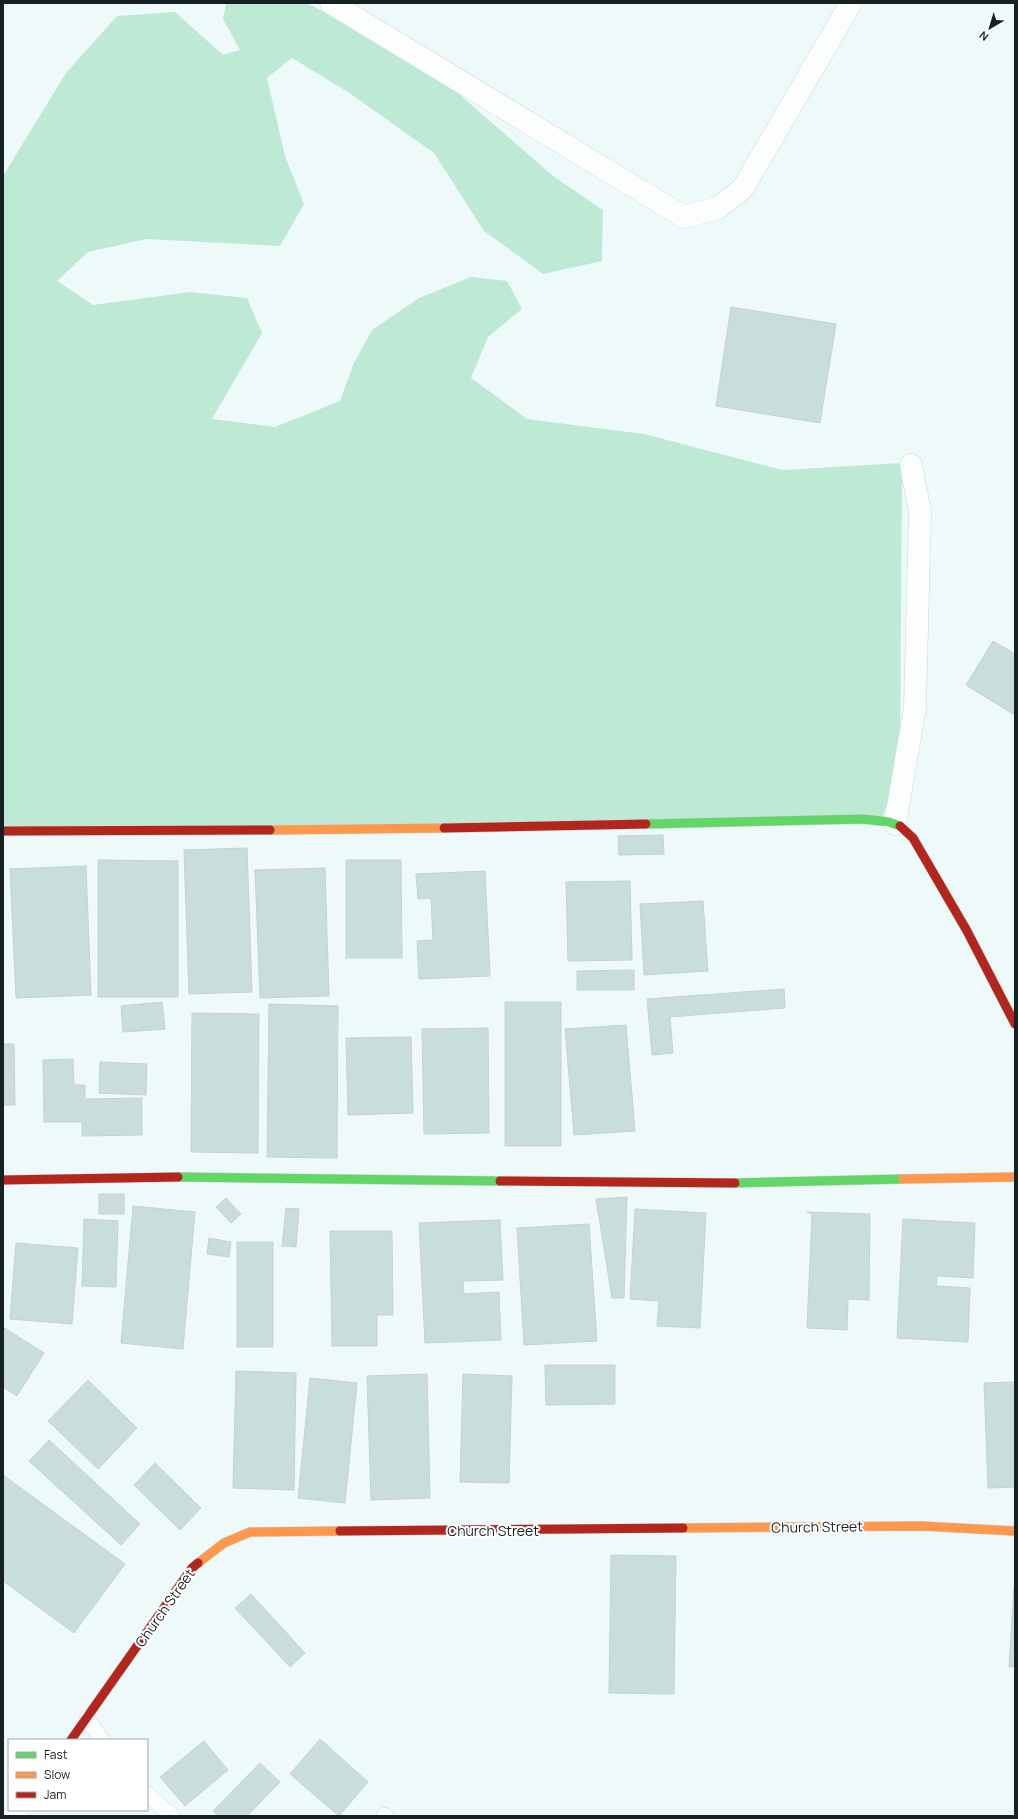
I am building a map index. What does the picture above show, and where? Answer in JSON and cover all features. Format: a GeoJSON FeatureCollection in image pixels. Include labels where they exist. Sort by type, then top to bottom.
{"type":"FeatureCollection","features":[{"type":"Feature","properties":{"kind":"street"},"geometry":{"type":"LineString","coordinates":[[331,3],[684,217],[718,208],[743,188],[851,3]]}},
{"type":"Feature","properties":{"kind":"street"},"geometry":{"type":"LineString","coordinates":[[895,824],[915,707],[920,512],[911,464]]}},
{"type":"Feature","properties":{"kind":"street"},"geometry":{"type":"LineString","coordinates":[[3,831],[378,829],[828,820],[870,820],[895,824],[904,829],[913,838],[967,930],[1015,1024]]}},
{"type":"Feature","properties":{"kind":"street"},"geometry":{"type":"LineString","coordinates":[[3,1180],[176,1177],[719,1183],[1015,1177]]}},
{"type":"Feature","properties":{"kind":"street","name":"Church Street"},"geometry":{"type":"LineString","coordinates":[[72,1739],[192,1568],[224,1543],[250,1532],[280,1530],[303,1532],[439,1532],[921,1526],[1015,1531]]}},
{"type":"Feature","properties":{"kind":"lane"},"geometry":{"type":"LineString","coordinates":[[87,1718],[101,1739]]}},
{"type":"Feature","properties":{"kind":"lane"},"geometry":{"type":"LineString","coordinates":[[148,1795],[172,1816]]}},
{"type":"Feature","properties":{"kind":"green space"},"geometry":{"type":"Polygon","coordinates":[[[226,3],[307,3],[428,67],[553,176],[603,210],[602,261],[543,274],[484,231],[434,153],[348,92],[292,58],[267,78],[285,156],[304,204],[280,246],[146,239],[88,252],[57,281],[93,305],[190,292],[247,298],[262,333],[212,419],[275,427],[340,401],[353,365],[372,330],[419,298],[471,277],[507,281],[522,309],[488,337],[471,378],[527,419],[644,434],[782,470],[902,463],[900,765],[882,819],[3,830],[3,176],[66,73],[117,16],[175,12],[223,55],[240,50],[223,19],[226,3]]]}},
{"type":"Feature","properties":{"kind":"building"},"geometry":{"type":"Polygon","coordinates":[[[731,307],[836,324],[820,423],[716,406],[731,307]]]}},
{"type":"Feature","properties":{"kind":"building"},"geometry":{"type":"Polygon","coordinates":[[[993,641],[1015,654],[1015,715],[966,685],[993,641]]]}},
{"type":"Feature","properties":{"kind":"building"},"geometry":{"type":"Polygon","coordinates":[[[663,835],[664,854],[619,855],[618,836],[663,835]]]}},
{"type":"Feature","properties":{"kind":"building"},"geometry":{"type":"Polygon","coordinates":[[[247,848],[252,992],[189,994],[184,850],[247,848]]]}},
{"type":"Feature","properties":{"kind":"building"},"geometry":{"type":"Polygon","coordinates":[[[98,860],[178,861],[178,997],[98,997],[98,860]]]}},
{"type":"Feature","properties":{"kind":"building"},"geometry":{"type":"Polygon","coordinates":[[[346,860],[401,860],[402,958],[346,958],[346,860]]]}},
{"type":"Feature","properties":{"kind":"building"},"geometry":{"type":"Polygon","coordinates":[[[86,866],[91,995],[16,998],[10,869],[86,866]]]}},
{"type":"Feature","properties":{"kind":"building"},"geometry":{"type":"Polygon","coordinates":[[[325,868],[329,996],[260,998],[255,870],[325,868]]]}},
{"type":"Feature","properties":{"kind":"building"},"geometry":{"type":"Polygon","coordinates":[[[485,871],[490,976],[419,979],[417,941],[433,940],[431,898],[418,899],[416,874],[485,871]]]}},
{"type":"Feature","properties":{"kind":"building"},"geometry":{"type":"Polygon","coordinates":[[[630,881],[632,960],[568,961],[566,882],[630,881]]]}},
{"type":"Feature","properties":{"kind":"building"},"geometry":{"type":"Polygon","coordinates":[[[703,901],[708,971],[644,975],[640,904],[703,901]]]}},
{"type":"Feature","properties":{"kind":"building"},"geometry":{"type":"Polygon","coordinates":[[[634,970],[634,990],[577,990],[577,971],[634,970]]]}},
{"type":"Feature","properties":{"kind":"building"},"geometry":{"type":"Polygon","coordinates":[[[784,989],[785,1008],[670,1017],[673,1053],[652,1055],[647,999],[784,989]]]}},
{"type":"Feature","properties":{"kind":"building"},"geometry":{"type":"Polygon","coordinates":[[[162,1002],[165,1029],[123,1032],[121,1006],[162,1002]]]}},
{"type":"Feature","properties":{"kind":"building"},"geometry":{"type":"Polygon","coordinates":[[[505,1002],[561,1002],[561,1146],[505,1146],[505,1002]]]}},
{"type":"Feature","properties":{"kind":"building"},"geometry":{"type":"Polygon","coordinates":[[[269,1004],[338,1006],[337,1158],[267,1157],[269,1004]]]}},
{"type":"Feature","properties":{"kind":"building"},"geometry":{"type":"Polygon","coordinates":[[[192,1013],[259,1014],[258,1153],[191,1152],[192,1013]]]}},
{"type":"Feature","properties":{"kind":"building"},"geometry":{"type":"Polygon","coordinates":[[[626,1025],[635,1131],[574,1135],[565,1029],[626,1025]]]}},
{"type":"Feature","properties":{"kind":"building"},"geometry":{"type":"Polygon","coordinates":[[[488,1028],[489,1133],[424,1134],[422,1029],[488,1028]]]}},
{"type":"Feature","properties":{"kind":"building"},"geometry":{"type":"Polygon","coordinates":[[[411,1037],[413,1113],[348,1115],[346,1038],[411,1037]]]}},
{"type":"Feature","properties":{"kind":"building"},"geometry":{"type":"Polygon","coordinates":[[[3,1044],[14,1044],[15,1105],[3,1105],[3,1044]]]}},
{"type":"Feature","properties":{"kind":"building"},"geometry":{"type":"Polygon","coordinates":[[[73,1059],[74,1085],[85,1085],[85,1099],[142,1098],[142,1135],[82,1136],[82,1122],[44,1122],[43,1060],[73,1059]]]}},
{"type":"Feature","properties":{"kind":"building"},"geometry":{"type":"Polygon","coordinates":[[[100,1062],[147,1064],[146,1095],[99,1093],[100,1062]]]}},
{"type":"Feature","properties":{"kind":"building"},"geometry":{"type":"Polygon","coordinates":[[[99,1194],[124,1194],[124,1214],[99,1214],[99,1194]]]}},
{"type":"Feature","properties":{"kind":"building"},"geometry":{"type":"Polygon","coordinates":[[[627,1197],[624,1298],[612,1298],[596,1199],[627,1197]]]}},
{"type":"Feature","properties":{"kind":"building"},"geometry":{"type":"Polygon","coordinates":[[[226,1198],[241,1214],[231,1223],[216,1207],[226,1198]]]}},
{"type":"Feature","properties":{"kind":"building"},"geometry":{"type":"Polygon","coordinates":[[[133,1206],[195,1212],[183,1349],[121,1343],[133,1206]]]}},
{"type":"Feature","properties":{"kind":"building"},"geometry":{"type":"Polygon","coordinates":[[[286,1208],[299,1209],[296,1247],[282,1246],[286,1208]]]}},
{"type":"Feature","properties":{"kind":"building"},"geometry":{"type":"Polygon","coordinates":[[[635,1209],[706,1213],[700,1328],[657,1326],[659,1301],[630,1299],[635,1209]]]}},
{"type":"Feature","properties":{"kind":"building"},"geometry":{"type":"Polygon","coordinates":[[[807,1212],[870,1214],[869,1300],[848,1299],[847,1330],[807,1328],[812,1214],[807,1212]]]}},
{"type":"Feature","properties":{"kind":"building"},"geometry":{"type":"Polygon","coordinates":[[[84,1219],[118,1221],[116,1287],[82,1286],[84,1219]]]}},
{"type":"Feature","properties":{"kind":"building"},"geometry":{"type":"Polygon","coordinates":[[[903,1219],[975,1223],[973,1278],[937,1276],[936,1286],[970,1288],[968,1342],[897,1338],[903,1219]]]}},
{"type":"Feature","properties":{"kind":"building"},"geometry":{"type":"Polygon","coordinates":[[[500,1220],[503,1280],[463,1281],[464,1294],[499,1292],[501,1340],[425,1343],[419,1223],[500,1220]]]}},
{"type":"Feature","properties":{"kind":"building"},"geometry":{"type":"Polygon","coordinates":[[[589,1224],[597,1341],[524,1345],[517,1228],[589,1224]]]}},
{"type":"Feature","properties":{"kind":"building"},"geometry":{"type":"Polygon","coordinates":[[[330,1231],[392,1231],[393,1315],[377,1315],[377,1346],[332,1346],[330,1231]]]}},
{"type":"Feature","properties":{"kind":"building"},"geometry":{"type":"Polygon","coordinates":[[[209,1238],[231,1242],[229,1257],[207,1254],[209,1238]]]}},
{"type":"Feature","properties":{"kind":"building"},"geometry":{"type":"Polygon","coordinates":[[[237,1242],[273,1242],[273,1347],[237,1347],[237,1242]]]}},
{"type":"Feature","properties":{"kind":"building"},"geometry":{"type":"Polygon","coordinates":[[[16,1243],[78,1248],[72,1324],[10,1319],[16,1243]]]}},
{"type":"Feature","properties":{"kind":"building"},"geometry":{"type":"Polygon","coordinates":[[[3,1327],[44,1353],[17,1396],[3,1387],[3,1327]]]}},
{"type":"Feature","properties":{"kind":"building"},"geometry":{"type":"Polygon","coordinates":[[[545,1365],[615,1365],[615,1404],[546,1405],[545,1365]]]}},
{"type":"Feature","properties":{"kind":"building"},"geometry":{"type":"Polygon","coordinates":[[[236,1371],[296,1373],[294,1490],[233,1488],[236,1371]]]}},
{"type":"Feature","properties":{"kind":"building"},"geometry":{"type":"Polygon","coordinates":[[[427,1374],[430,1498],[371,1500],[367,1376],[427,1374]]]}},
{"type":"Feature","properties":{"kind":"building"},"geometry":{"type":"Polygon","coordinates":[[[463,1374],[512,1376],[509,1483],[460,1482],[463,1374]]]}},
{"type":"Feature","properties":{"kind":"building"},"geometry":{"type":"Polygon","coordinates":[[[310,1378],[357,1383],[345,1503],[298,1498],[310,1378]]]}},
{"type":"Feature","properties":{"kind":"building"},"geometry":{"type":"Polygon","coordinates":[[[88,1380],[137,1428],[98,1469],[48,1421],[88,1380]]]}},
{"type":"Feature","properties":{"kind":"building"},"geometry":{"type":"Polygon","coordinates":[[[1015,1382],[1015,1487],[988,1488],[984,1383],[1015,1382]]]}},
{"type":"Feature","properties":{"kind":"building"},"geometry":{"type":"Polygon","coordinates":[[[49,1440],[140,1524],[121,1545],[29,1461],[49,1440]]]}},
{"type":"Feature","properties":{"kind":"building"},"geometry":{"type":"Polygon","coordinates":[[[155,1463],[201,1508],[180,1530],[134,1485],[155,1463]]]}},
{"type":"Feature","properties":{"kind":"building"},"geometry":{"type":"Polygon","coordinates":[[[3,1475],[125,1564],[74,1633],[3,1581],[3,1475]]]}},
{"type":"Feature","properties":{"kind":"building"},"geometry":{"type":"Polygon","coordinates":[[[611,1555],[676,1556],[674,1694],[609,1693],[611,1555]]]}},
{"type":"Feature","properties":{"kind":"building"},"geometry":{"type":"Polygon","coordinates":[[[1014,1587],[1015,1667],[1009,1667],[1014,1587]]]}},
{"type":"Feature","properties":{"kind":"building"},"geometry":{"type":"Polygon","coordinates":[[[251,1594],[305,1653],[290,1667],[235,1608],[251,1594]]]}},
{"type":"Feature","properties":{"kind":"building"},"geometry":{"type":"Polygon","coordinates":[[[320,1739],[368,1782],[339,1816],[290,1774],[320,1739]]]}},
{"type":"Feature","properties":{"kind":"building"},"geometry":{"type":"Polygon","coordinates":[[[204,1741],[228,1770],[185,1806],[160,1777],[204,1741]]]}},
{"type":"Feature","properties":{"kind":"building"},"geometry":{"type":"Polygon","coordinates":[[[260,1763],[280,1782],[247,1816],[218,1816],[213,1811],[260,1763]]]}},
{"type":"Feature","properties":{"kind":"traffic: fast"},"geometry":{"type":"LineString","coordinates":[[646,824],[863,819],[889,822],[900,826]]}},
{"type":"Feature","properties":{"kind":"traffic: fast"},"geometry":{"type":"LineString","coordinates":[[178,1177],[500,1181]]}},
{"type":"Feature","properties":{"kind":"traffic: fast"},"geometry":{"type":"LineString","coordinates":[[735,1183],[903,1179]]}},
{"type":"Feature","properties":{"kind":"traffic: slow"},"geometry":{"type":"LineString","coordinates":[[270,830],[444,828]]}},
{"type":"Feature","properties":{"kind":"traffic: slow"},"geometry":{"type":"LineString","coordinates":[[903,1179],[1015,1177]]}},
{"type":"Feature","properties":{"kind":"traffic: slow"},"geometry":{"type":"LineString","coordinates":[[683,1528],[921,1526],[1015,1531]]}},
{"type":"Feature","properties":{"kind":"traffic: slow"},"geometry":{"type":"LineString","coordinates":[[198,1563],[224,1543],[250,1532],[340,1531]]}},
{"type":"Feature","properties":{"kind":"traffic: jam"},"geometry":{"type":"LineString","coordinates":[[444,828],[646,824]]}},
{"type":"Feature","properties":{"kind":"traffic: jam"},"geometry":{"type":"LineString","coordinates":[[900,826],[913,838],[967,931],[1015,1024]]}},
{"type":"Feature","properties":{"kind":"traffic: jam"},"geometry":{"type":"LineString","coordinates":[[3,831],[270,830]]}},
{"type":"Feature","properties":{"kind":"traffic: jam"},"geometry":{"type":"LineString","coordinates":[[3,1180],[178,1177]]}},
{"type":"Feature","properties":{"kind":"traffic: jam"},"geometry":{"type":"LineString","coordinates":[[500,1181],[735,1183]]}},
{"type":"Feature","properties":{"kind":"traffic: jam"},"geometry":{"type":"LineString","coordinates":[[340,1531],[683,1528]]}},
{"type":"Feature","properties":{"kind":"traffic: jam"},"geometry":{"type":"LineString","coordinates":[[72,1739],[192,1568],[198,1563]]}}]}
